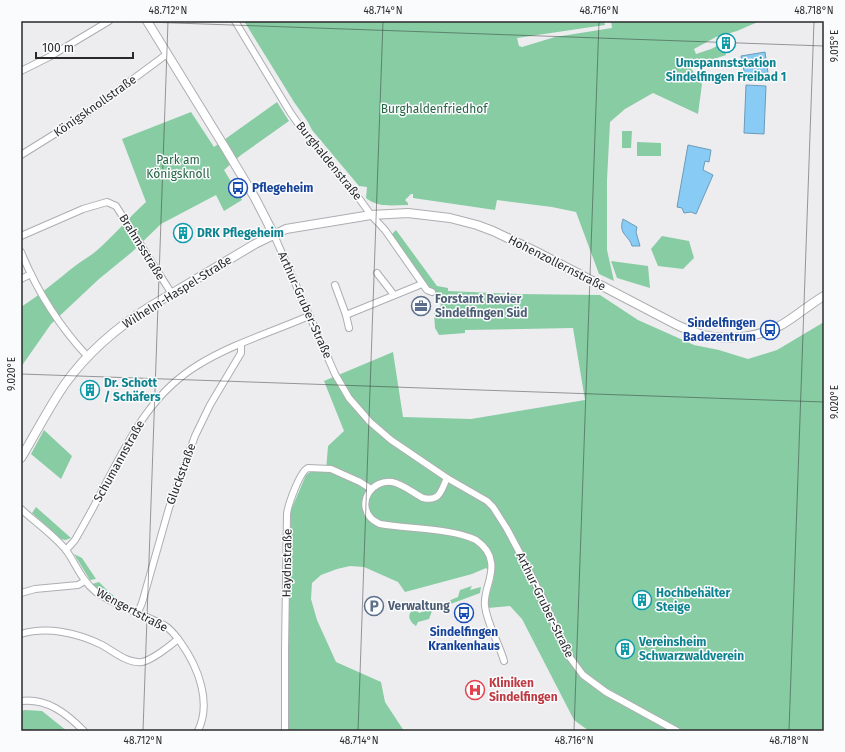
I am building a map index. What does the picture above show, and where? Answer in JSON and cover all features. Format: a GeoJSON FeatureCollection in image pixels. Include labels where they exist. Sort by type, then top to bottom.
{"type":"FeatureCollection","features":[{"type":"Feature","properties":{"kind":"street"},"geometry":{"type":"LineString","coordinates":[[21,71],[49,57],[109,21]]}},
{"type":"Feature","properties":{"kind":"street","name":"Arthur-Gruber-Straße"},"geometry":{"type":"LineString","coordinates":[[146,21],[255,198],[274,235],[335,374],[349,398],[370,422],[391,440],[447,478],[487,501],[499,515],[545,603],[568,655],[583,675],[606,692],[677,731]]}},
{"type":"Feature","properties":{"kind":"street","name":"Burghaldenstraße"},"geometry":{"type":"LineString","coordinates":[[235,21],[296,121],[371,215],[385,230],[426,290],[432,292]]}},
{"type":"Feature","properties":{"kind":"street","name":"Königsknollstraße"},"geometry":{"type":"LineString","coordinates":[[21,155],[82,117],[166,54]]}},
{"type":"Feature","properties":{"kind":"street","name":"Brahmsstraße"},"geometry":{"type":"LineString","coordinates":[[21,236],[83,209],[107,202],[112,203],[116,206],[172,294]]}},
{"type":"Feature","properties":{"kind":"street","name":"Hohenzollernstraße"},"geometry":{"type":"LineString","coordinates":[[274,235],[286,229],[371,215],[401,213],[431,215],[457,219],[477,225],[537,252],[677,325],[709,336],[732,337],[752,335],[770,330],[791,319],[824,296]]}},
{"type":"Feature","properties":{"kind":"street","name":"Wilhelm-Haspel-Straße"},"geometry":{"type":"LineString","coordinates":[[21,458],[44,417],[66,383],[104,341],[137,314],[255,244],[274,235]]}},
{"type":"Feature","properties":{"kind":"street"},"geometry":{"type":"LineString","coordinates":[[21,252],[31,274],[61,324],[88,357]]}},
{"type":"Feature","properties":{"kind":"street"},"geometry":{"type":"LineString","coordinates":[[377,273],[394,295]]}},
{"type":"Feature","properties":{"kind":"street"},"geometry":{"type":"LineString","coordinates":[[21,279],[31,274]]}},
{"type":"Feature","properties":{"kind":"street"},"geometry":{"type":"LineString","coordinates":[[346,315],[422,284]]}},
{"type":"Feature","properties":{"kind":"street"},"geometry":{"type":"LineString","coordinates":[[335,285],[349,328]]}},
{"type":"Feature","properties":{"kind":"street","name":"Schumannstraße"},"geometry":{"type":"LineString","coordinates":[[66,550],[75,540],[132,434],[148,410],[177,380],[190,370],[241,344],[309,316]]}},
{"type":"Feature","properties":{"kind":"street","name":"Gluckstraße"},"geometry":{"type":"LineString","coordinates":[[138,612],[142,603],[158,541],[195,436],[210,405],[241,353],[241,344]]}},
{"type":"Feature","properties":{"kind":"street","name":"Haydnstraße"},"geometry":{"type":"LineString","coordinates":[[285,731],[286,594],[289,503],[303,472],[308,468],[331,469],[360,482],[371,489]]}},
{"type":"Feature","properties":{"kind":"street"},"geometry":{"type":"LineString","coordinates":[[447,478],[441,492],[433,499],[423,498],[393,482],[375,485],[367,496],[366,509],[370,517],[380,524],[458,534],[477,541],[485,547],[491,561],[492,569],[485,602],[486,611],[504,661]]}},
{"type":"Feature","properties":{"kind":"street","name":"Wengertstraße"},"geometry":{"type":"LineString","coordinates":[[21,509],[66,550],[85,581],[95,591],[107,599],[168,627],[195,665],[200,679],[203,703],[198,731]]}},
{"type":"Feature","properties":{"kind":"street"},"geometry":{"type":"LineString","coordinates":[[21,593],[34,589],[78,585],[85,581]]}},
{"type":"Feature","properties":{"kind":"street"},"geometry":{"type":"LineString","coordinates":[[21,634],[37,630],[47,630],[82,637],[136,662],[145,661],[178,640]]}},
{"type":"Feature","properties":{"kind":"street"},"geometry":{"type":"LineString","coordinates":[[21,701],[42,701],[50,704],[71,719],[84,731]]}},
{"type":"Feature","properties":{"kind":"green space","name":"Burghaldenfriedhof"},"geometry":{"type":"Polygon","coordinates":[[[244,21],[604,21],[605,25],[517,38],[519,46],[522,47],[555,37],[612,28],[611,21],[760,21],[737,31],[716,37],[694,49],[696,54],[723,43],[726,55],[690,67],[702,84],[698,114],[653,93],[625,109],[610,122],[607,180],[607,250],[614,281],[599,274],[576,212],[552,207],[497,200],[495,210],[413,198],[413,194],[405,200],[408,205],[380,205],[366,198],[367,187],[359,186],[312,130],[244,21]]]}},
{"type":"Feature","properties":{"kind":"green space","name":"Park am Königsknoll"},"geometry":{"type":"Polygon","coordinates":[[[277,102],[289,121],[241,155],[224,170],[242,200],[224,211],[216,195],[161,224],[132,252],[99,279],[51,324],[21,367],[21,307],[95,252],[146,202],[122,139],[191,112],[214,147],[277,102]]]}},
{"type":"Feature","properties":{"kind":"green space"},"geometry":{"type":"Polygon","coordinates":[[[622,131],[632,131],[631,148],[622,148],[622,131]]]}},
{"type":"Feature","properties":{"kind":"green space"},"geometry":{"type":"Polygon","coordinates":[[[637,142],[661,143],[661,156],[637,156],[637,142]]]}},
{"type":"Feature","properties":{"kind":"green space"},"geometry":{"type":"Polygon","coordinates":[[[396,230],[437,286],[448,288],[448,291],[600,295],[638,320],[694,345],[719,350],[748,359],[777,350],[824,322],[824,731],[589,731],[574,720],[522,619],[510,606],[488,608],[488,599],[494,578],[486,568],[472,574],[405,592],[398,582],[364,567],[350,566],[321,575],[312,583],[311,599],[317,620],[336,662],[381,682],[385,702],[404,731],[288,731],[288,627],[291,510],[306,475],[310,472],[326,471],[328,446],[344,431],[324,381],[393,352],[403,417],[471,419],[585,400],[573,328],[465,330],[465,333],[439,335],[435,328],[434,313],[440,314],[441,300],[435,300],[438,295],[426,284],[392,234],[396,230]]]}},
{"type":"Feature","properties":{"kind":"green space"},"geometry":{"type":"Polygon","coordinates":[[[662,236],[689,241],[694,258],[683,269],[658,266],[651,249],[662,236]]]}},
{"type":"Feature","properties":{"kind":"green space"},"geometry":{"type":"Polygon","coordinates":[[[611,261],[648,266],[650,288],[617,278],[611,261]]]}},
{"type":"Feature","properties":{"kind":"green space"},"geometry":{"type":"Polygon","coordinates":[[[44,430],[72,456],[61,479],[31,454],[44,430]]]}},
{"type":"Feature","properties":{"kind":"green space"},"geometry":{"type":"Polygon","coordinates":[[[36,507],[71,538],[65,540],[61,539],[32,513],[36,507]]]}},
{"type":"Feature","properties":{"kind":"green space"},"geometry":{"type":"Polygon","coordinates":[[[74,554],[82,558],[96,579],[90,580],[74,554]]]}},
{"type":"Feature","properties":{"kind":"green space"},"geometry":{"type":"Polygon","coordinates":[[[99,582],[122,602],[101,592],[92,584],[99,582]]]}},
{"type":"Feature","properties":{"kind":"green space"},"geometry":{"type":"Polygon","coordinates":[[[472,586],[470,590],[481,587],[480,593],[432,611],[429,619],[418,622],[416,626],[411,621],[409,616],[416,608],[419,613],[458,597],[460,590],[472,586]]]}},
{"type":"Feature","properties":{"kind":"green space"},"geometry":{"type":"Polygon","coordinates":[[[21,711],[42,711],[67,731],[21,731],[21,711]]]}},
{"type":"Feature","properties":{"kind":"water"},"geometry":{"type":"Polygon","coordinates":[[[765,52],[768,73],[745,76],[741,56],[765,52]]]}},
{"type":"Feature","properties":{"kind":"water"},"geometry":{"type":"Polygon","coordinates":[[[746,85],[766,86],[764,134],[744,133],[746,85]]]}},
{"type":"Feature","properties":{"kind":"water"},"geometry":{"type":"Polygon","coordinates":[[[688,145],[711,150],[709,162],[705,161],[703,170],[713,175],[696,214],[691,212],[684,213],[682,208],[677,207],[688,145]]]}},
{"type":"Feature","properties":{"kind":"water"},"geometry":{"type":"Polygon","coordinates":[[[623,219],[637,227],[636,232],[640,246],[632,246],[631,242],[624,234],[622,228],[623,219]]]}},
{"type":"Feature","properties":{"kind":"place","name":"Umspannststation Sindelfingen Freibad 1"},"geometry":{"type":"Point","coordinates":[726,43]}},
{"type":"Feature","properties":{"kind":"place","name":"Pflegeheim"},"geometry":{"type":"Point","coordinates":[238,188]}},
{"type":"Feature","properties":{"kind":"place","name":"DRK Pflegeheim"},"geometry":{"type":"Point","coordinates":[183,233]}},
{"type":"Feature","properties":{"kind":"place","name":"Forstamt Revier Sindelfingen Süd"},"geometry":{"type":"Point","coordinates":[421,306]}},
{"type":"Feature","properties":{"kind":"place","name":"Sindelfingen Badezentrum"},"geometry":{"type":"Point","coordinates":[770,330]}},
{"type":"Feature","properties":{"kind":"place","name":"Dr. Schott / Schäfers"},"geometry":{"type":"Point","coordinates":[90,390]}},
{"type":"Feature","properties":{"kind":"place","name":"Hochbehälter Steige"},"geometry":{"type":"Point","coordinates":[642,600]}},
{"type":"Feature","properties":{"kind":"place","name":"Verwaltung"},"geometry":{"type":"Point","coordinates":[374,606]}},
{"type":"Feature","properties":{"kind":"place","name":"Sindelfingen Krankenhaus"},"geometry":{"type":"Point","coordinates":[464,613]}},
{"type":"Feature","properties":{"kind":"place","name":"Vereinsheim Schwarzwaldverein"},"geometry":{"type":"Point","coordinates":[625,649]}},
{"type":"Feature","properties":{"kind":"place","name":"Kliniken Sindelfingen"},"geometry":{"type":"Point","coordinates":[475,690]}}]}
